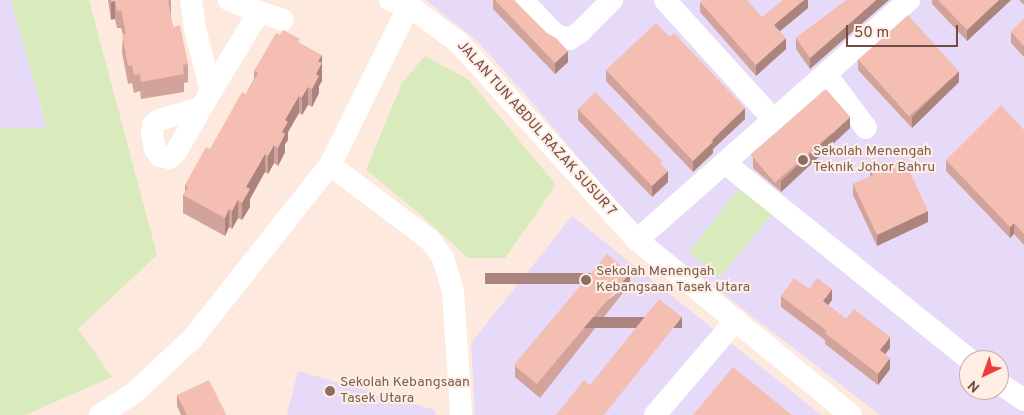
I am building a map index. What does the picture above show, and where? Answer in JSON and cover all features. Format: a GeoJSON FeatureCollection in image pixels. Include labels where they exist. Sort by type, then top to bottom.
{"type":"FeatureCollection","features":[{"type":"Feature","properties":{"kind":"street"},"geometry":{"type":"LineString","coordinates":[[191,0],[206,99],[259,12]]}},
{"type":"Feature","properties":{"kind":"street"},"geometry":{"type":"LineString","coordinates":[[229,0],[283,20]]}},
{"type":"Feature","properties":{"kind":"street"},"geometry":{"type":"LineString","coordinates":[[522,0],[556,35],[569,39],[579,33],[612,0]]}},
{"type":"Feature","properties":{"kind":"street"},"geometry":{"type":"LineString","coordinates":[[665,0],[774,120]]}},
{"type":"Feature","properties":{"kind":"street"},"geometry":{"type":"LineString","coordinates":[[637,240],[909,0]]}},
{"type":"Feature","properties":{"kind":"street","name":"JALAN TUN ABDUL RAZAK SUSUR 7"},"geometry":{"type":"LineString","coordinates":[[118,406],[198,346],[330,165],[400,3],[458,42],[637,240],[851,415]]}},
{"type":"Feature","properties":{"kind":"street"},"geometry":{"type":"LineString","coordinates":[[826,74],[866,128]]}},
{"type":"Feature","properties":{"kind":"street"},"geometry":{"type":"LineString","coordinates":[[725,163],[959,351]]}},
{"type":"Feature","properties":{"kind":"street"},"geometry":{"type":"LineString","coordinates":[[330,165],[343,177],[430,240],[443,258],[454,290],[462,415]]}},
{"type":"Feature","properties":{"kind":"street"},"geometry":{"type":"LineString","coordinates":[[655,415],[736,320]]}},
{"type":"Feature","properties":{"kind":"street"},"geometry":{"type":"LineString","coordinates":[[1009,390],[1024,400]]}},
{"type":"Feature","properties":{"kind":"shaded area"},"geometry":{"type":"Polygon","coordinates":[[[0,0],[11,0],[47,129],[0,128],[0,0]]]}},
{"type":"Feature","properties":{"kind":"shaded area","name":"Sekolah Menengah Teknik Johor Bahru"},"geometry":{"type":"Polygon","coordinates":[[[426,0],[1024,0],[1024,415],[880,415],[637,227],[525,94],[478,42],[426,0]]]}},
{"type":"Feature","properties":{"kind":"shaded area","name":"Sekolah Menengah Kebangsaan Tasek Utara"},"geometry":{"type":"Polygon","coordinates":[[[572,216],[821,415],[475,415],[471,343],[572,216]]]}},
{"type":"Feature","properties":{"kind":"shaded area","name":"Sekolah Kebangsaan Tasek Utara"},"geometry":{"type":"Polygon","coordinates":[[[298,371],[435,410],[435,415],[287,415],[298,371]]]}},
{"type":"Feature","properties":{"kind":"green space"},"geometry":{"type":"Polygon","coordinates":[[[11,0],[89,0],[157,255],[78,329],[112,377],[25,415],[0,415],[0,128],[47,128],[11,0]]]}},
{"type":"Feature","properties":{"kind":"green space"},"geometry":{"type":"Polygon","coordinates":[[[425,56],[469,80],[556,185],[505,258],[468,258],[420,214],[366,170],[402,83],[425,56]]]}},
{"type":"Feature","properties":{"kind":"green space"},"geometry":{"type":"Polygon","coordinates":[[[740,188],[772,214],[720,278],[688,252],[740,188]]]}},
{"type":"Feature","properties":{"kind":"building"},"geometry":{"type":"Polygon","coordinates":[[[111,0],[171,0],[168,1],[173,27],[180,25],[188,64],[183,65],[184,74],[141,82],[140,74],[134,75],[132,65],[128,66],[122,34],[126,34],[121,10],[117,11],[115,1],[111,2],[111,0]]]}},
{"type":"Feature","properties":{"kind":"building"},"geometry":{"type":"Polygon","coordinates":[[[495,0],[514,0],[568,51],[555,63],[495,0]]]}},
{"type":"Feature","properties":{"kind":"building"},"geometry":{"type":"Polygon","coordinates":[[[702,0],[747,0],[762,17],[783,0],[804,0],[774,25],[786,38],[756,65],[700,2],[702,0]]]}},
{"type":"Feature","properties":{"kind":"building"},"geometry":{"type":"Polygon","coordinates":[[[847,0],[876,0],[810,58],[796,38],[847,0]]]}},
{"type":"Feature","properties":{"kind":"building"},"geometry":{"type":"Polygon","coordinates":[[[938,0],[999,0],[967,30],[938,0]]]}},
{"type":"Feature","properties":{"kind":"building"},"geometry":{"type":"Polygon","coordinates":[[[908,15],[959,71],[909,116],[858,60],[908,15]]]}},
{"type":"Feature","properties":{"kind":"building"},"geometry":{"type":"Polygon","coordinates":[[[1024,19],[1024,46],[1011,32],[1024,19]]]}},
{"type":"Feature","properties":{"kind":"building"},"geometry":{"type":"Polygon","coordinates":[[[656,23],[670,37],[674,33],[745,108],[693,161],[606,70],[656,23]]]}},
{"type":"Feature","properties":{"kind":"building"},"geometry":{"type":"Polygon","coordinates":[[[283,30],[300,39],[298,42],[322,55],[318,61],[322,63],[316,74],[319,76],[312,89],[308,87],[302,97],[299,96],[285,120],[288,122],[282,132],[285,134],[278,148],[274,145],[268,156],[265,154],[246,187],[250,189],[242,203],[238,200],[232,211],[229,209],[225,218],[183,195],[188,187],[185,185],[206,147],[210,149],[242,92],[246,94],[258,73],[254,71],[276,33],[280,35],[283,30]]]}},
{"type":"Feature","properties":{"kind":"building"},"geometry":{"type":"Polygon","coordinates":[[[826,89],[850,117],[775,183],[751,155],[826,89]]]}},
{"type":"Feature","properties":{"kind":"building"},"geometry":{"type":"Polygon","coordinates":[[[595,92],[662,161],[660,163],[668,171],[652,186],[578,109],[595,92]]]}},
{"type":"Feature","properties":{"kind":"building"},"geometry":{"type":"Polygon","coordinates":[[[1001,105],[1024,130],[1024,234],[1014,223],[1010,227],[946,160],[1001,105]]]}},
{"type":"Feature","properties":{"kind":"building"},"geometry":{"type":"Polygon","coordinates":[[[904,159],[928,211],[877,235],[853,184],[873,175],[870,168],[882,162],[884,168],[904,159]]]}},
{"type":"Feature","properties":{"kind":"building"},"geometry":{"type":"Polygon","coordinates":[[[607,254],[630,273],[537,384],[514,365],[607,254]]]}},
{"type":"Feature","properties":{"kind":"building"},"geometry":{"type":"Polygon","coordinates":[[[794,278],[809,289],[817,278],[832,289],[823,301],[846,319],[854,309],[890,337],[880,350],[890,358],[878,374],[825,333],[827,331],[781,296],[794,278]]]}},
{"type":"Feature","properties":{"kind":"building"},"geometry":{"type":"Polygon","coordinates":[[[659,299],[682,317],[604,415],[556,415],[584,380],[590,385],[659,299]]]}},
{"type":"Feature","properties":{"kind":"building"},"geometry":{"type":"Polygon","coordinates":[[[733,367],[792,415],[693,415],[733,367]]]}},
{"type":"Feature","properties":{"kind":"building"},"geometry":{"type":"Polygon","coordinates":[[[209,380],[226,414],[187,415],[177,395],[209,380]]]}},
{"type":"Feature","properties":{"kind":"place","name":"Sekolah Menengah Teknik Johor Bahru"},"geometry":{"type":"Point","coordinates":[803,160]}},
{"type":"Feature","properties":{"kind":"place","name":"Sekolah Menengah Kebangsaan Tasek Utara"},"geometry":{"type":"Point","coordinates":[586,280]}},
{"type":"Feature","properties":{"kind":"place","name":"Sekolah Kebangsaan Tasek Utara"},"geometry":{"type":"Point","coordinates":[330,391]}}]}
